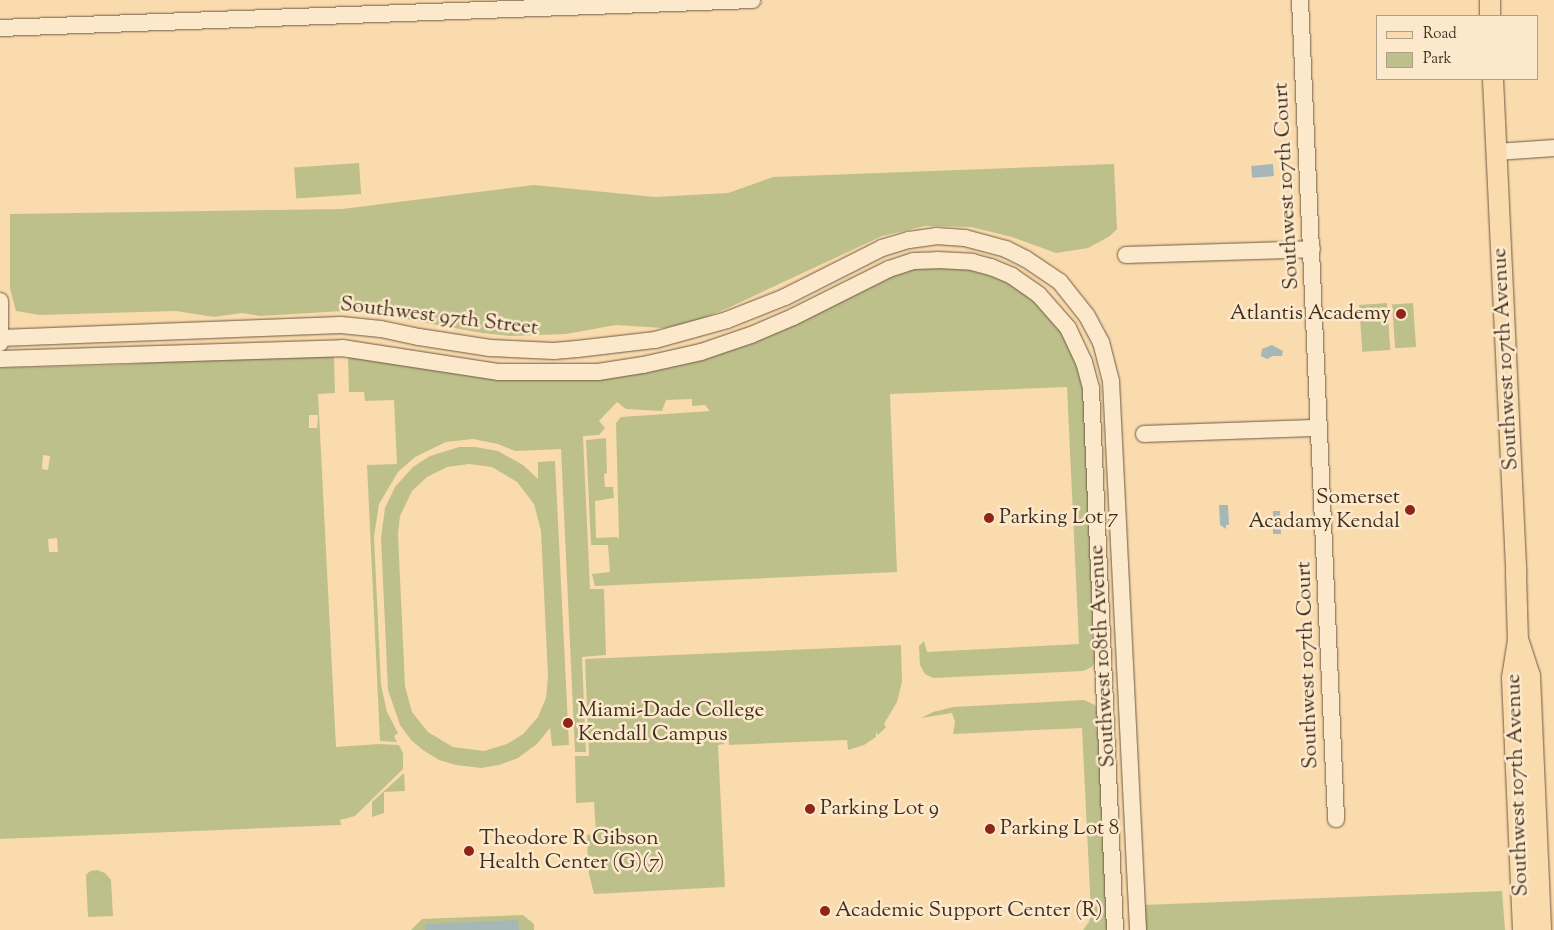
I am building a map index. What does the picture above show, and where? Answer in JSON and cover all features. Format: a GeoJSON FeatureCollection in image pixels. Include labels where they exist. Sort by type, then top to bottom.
{"type":"FeatureCollection","features":[{"type":"Feature","properties":{"kind":"main road"},"geometry":{"type":"LineString","coordinates":[[1490,0],[1490,15]]}},
{"type":"Feature","properties":{"kind":"main road","name":"Southwest 107th Avenue"},"geometry":{"type":"LineString","coordinates":[[1493,80],[1518,640],[1512,678],[1523,930]]}},
{"type":"Feature","properties":{"kind":"main road","name":"Southwest 107th Avenue"},"geometry":{"type":"LineString","coordinates":[[1518,640],[1530,676],[1541,930]]}},
{"type":"Feature","properties":{"kind":"street"},"geometry":{"type":"LineString","coordinates":[[0,28],[752,0]]}},
{"type":"Feature","properties":{"kind":"street","name":"Southwest 107th Court"},"geometry":{"type":"LineString","coordinates":[[1300,0],[1336,819]]}},
{"type":"Feature","properties":{"kind":"street"},"geometry":{"type":"LineString","coordinates":[[1497,152],[1554,148]]}},
{"type":"Feature","properties":{"kind":"street","name":"Southwest 97th Street"},"geometry":{"type":"LineString","coordinates":[[1,339],[318,325],[361,326],[419,337],[505,349],[554,351],[597,348],[670,336],[754,310],[785,298],[882,248],[909,240],[936,236],[965,238],[1006,249],[1054,277]]}},
{"type":"Feature","properties":{"kind":"street"},"geometry":{"type":"LineString","coordinates":[[1126,255],[1312,249]]}},
{"type":"Feature","properties":{"kind":"street","name":"Southwest 97th Street"},"geometry":{"type":"LineString","coordinates":[[0,359],[342,348],[370,350],[462,368],[529,373],[621,369],[709,349],[760,332],[889,269],[914,261],[949,260],[983,264],[1012,276],[1039,295]]}},
{"type":"Feature","properties":{"kind":"street","name":"Southwest 108th Avenue"},"geometry":{"type":"LineString","coordinates":[[1054,277],[1077,302],[1096,330],[1106,356],[1111,382],[1138,930]]}},
{"type":"Feature","properties":{"kind":"street","name":"Southwest 108th Avenue"},"geometry":{"type":"LineString","coordinates":[[1039,295],[1059,316],[1075,341],[1084,362],[1091,389],[1115,930]]}},
{"type":"Feature","properties":{"kind":"street"},"geometry":{"type":"LineString","coordinates":[[0,301],[1,339]]}},
{"type":"Feature","properties":{"kind":"street"},"geometry":{"type":"LineString","coordinates":[[709,349],[719,337],[750,324],[754,310]]}},
{"type":"Feature","properties":{"kind":"street"},"geometry":{"type":"LineString","coordinates":[[342,348],[345,340],[352,336],[396,340],[419,337]]}},
{"type":"Feature","properties":{"kind":"street"},"geometry":{"type":"LineString","coordinates":[[1144,434],[1319,428]]}},
{"type":"Feature","properties":{"kind":"green space"},"geometry":{"type":"Polygon","coordinates":[[[359,163],[361,194],[296,198],[294,168],[359,163]]]}},
{"type":"Feature","properties":{"kind":"green space"},"geometry":{"type":"Polygon","coordinates":[[[1114,164],[1117,229],[1110,236],[1088,248],[1056,253],[1012,237],[971,227],[925,226],[882,236],[728,308],[688,324],[663,328],[616,325],[566,334],[511,336],[482,333],[367,312],[343,311],[261,316],[242,313],[214,317],[176,311],[40,315],[16,311],[10,289],[10,214],[342,209],[534,185],[655,197],[728,193],[773,177],[1114,164]]]}},
{"type":"Feature","properties":{"kind":"green space"},"geometry":{"type":"Polygon","coordinates":[[[962,267],[998,277],[1027,294],[1057,322],[1071,346],[1084,390],[1096,659],[1092,667],[1083,671],[933,678],[925,674],[920,665],[919,646],[924,641],[927,652],[1079,644],[1067,387],[890,394],[897,572],[595,586],[592,574],[610,572],[608,545],[591,545],[586,440],[606,438],[607,473],[604,474],[605,487],[613,487],[614,498],[595,501],[596,538],[617,537],[619,539],[616,423],[621,417],[710,411],[705,405],[692,406],[692,399],[666,400],[662,411],[626,409],[617,402],[599,421],[605,428],[599,435],[583,436],[590,589],[604,589],[606,655],[582,657],[586,752],[575,752],[561,449],[515,451],[498,444],[473,439],[446,442],[415,457],[398,472],[379,504],[374,537],[381,685],[387,712],[398,733],[394,736],[397,742],[380,741],[367,465],[397,464],[394,400],[365,401],[364,392],[349,392],[348,358],[352,356],[626,374],[911,269],[962,267]]]}},
{"type":"Feature","properties":{"kind":"green space"},"geometry":{"type":"Polygon","coordinates":[[[1387,303],[1390,350],[1362,352],[1359,305],[1387,303]]]}},
{"type":"Feature","properties":{"kind":"green space"},"geometry":{"type":"Polygon","coordinates":[[[1413,303],[1416,347],[1395,348],[1392,304],[1413,303]]]}},
{"type":"Feature","properties":{"kind":"green space"},"geometry":{"type":"Polygon","coordinates":[[[334,355],[335,393],[318,394],[336,747],[380,744],[399,745],[403,753],[403,769],[355,816],[340,820],[341,825],[0,839],[0,368],[116,365],[223,358],[334,355]],[[309,415],[309,428],[317,428],[318,415],[309,415]],[[43,455],[42,469],[48,470],[50,456],[43,455]],[[57,538],[48,539],[49,552],[58,552],[57,538]]]}},
{"type":"Feature","properties":{"kind":"green space"},"geometry":{"type":"Polygon","coordinates":[[[459,447],[475,447],[498,451],[523,465],[538,479],[538,462],[555,461],[569,745],[552,746],[550,728],[537,744],[518,758],[499,765],[481,768],[456,765],[439,760],[411,740],[400,725],[388,690],[381,538],[385,508],[395,487],[413,467],[430,456],[459,447]],[[469,464],[447,467],[427,477],[412,491],[400,516],[398,534],[405,686],[412,712],[428,732],[453,747],[484,751],[507,744],[523,734],[538,717],[546,698],[548,676],[541,531],[534,504],[517,482],[492,467],[469,464]]]}},
{"type":"Feature","properties":{"kind":"green space"},"geometry":{"type":"Polygon","coordinates":[[[901,645],[902,682],[897,702],[884,724],[886,727],[878,735],[876,732],[876,737],[864,745],[848,750],[847,740],[729,745],[728,732],[724,732],[724,744],[718,745],[725,887],[594,894],[588,870],[587,835],[596,834],[594,802],[576,803],[575,756],[589,756],[585,659],[901,645]]]}},
{"type":"Feature","properties":{"kind":"green space"},"geometry":{"type":"Polygon","coordinates":[[[1084,700],[1095,705],[1097,711],[1109,930],[1083,930],[1089,922],[1091,913],[1082,728],[953,734],[955,722],[952,713],[921,718],[933,712],[953,707],[1084,700]]]}},
{"type":"Feature","properties":{"kind":"green space"},"geometry":{"type":"Polygon","coordinates":[[[404,773],[405,791],[384,792],[384,813],[372,817],[372,802],[404,773]]]}},
{"type":"Feature","properties":{"kind":"green space"},"geometry":{"type":"Polygon","coordinates":[[[97,870],[105,873],[111,880],[113,916],[88,917],[86,875],[90,871],[97,870]]]}},
{"type":"Feature","properties":{"kind":"green space"},"geometry":{"type":"Polygon","coordinates":[[[1502,891],[1505,930],[1144,930],[1143,905],[1502,891]]]}},
{"type":"Feature","properties":{"kind":"green space"},"geometry":{"type":"Polygon","coordinates":[[[523,915],[534,924],[534,930],[411,930],[422,919],[523,915]]]}},
{"type":"Feature","properties":{"kind":"shaded area"},"geometry":{"type":"Polygon","coordinates":[[[1273,164],[1274,176],[1252,178],[1251,166],[1273,164]]]}},
{"type":"Feature","properties":{"kind":"shaded area"},"geometry":{"type":"Polygon","coordinates":[[[1272,345],[1283,351],[1282,356],[1273,356],[1267,359],[1261,356],[1262,349],[1272,345]]]}},
{"type":"Feature","properties":{"kind":"shaded area"},"geometry":{"type":"Polygon","coordinates":[[[1219,505],[1228,505],[1229,525],[1226,525],[1226,529],[1220,525],[1219,505]]]}},
{"type":"Feature","properties":{"kind":"shaded area"},"geometry":{"type":"Polygon","coordinates":[[[1273,511],[1280,511],[1281,534],[1273,534],[1273,526],[1268,526],[1267,520],[1273,520],[1273,511]]]}},
{"type":"Feature","properties":{"kind":"shaded area"},"geometry":{"type":"Polygon","coordinates":[[[518,920],[519,930],[425,930],[425,924],[518,920]]]}},
{"type":"Feature","properties":{"kind":"place","name":"Atlantis Academy"},"geometry":{"type":"Point","coordinates":[1401,314]}},
{"type":"Feature","properties":{"kind":"place","name":"Somerset Acadamy Kendal"},"geometry":{"type":"Point","coordinates":[1410,510]}},
{"type":"Feature","properties":{"kind":"place","name":"Parking Lot 7"},"geometry":{"type":"Point","coordinates":[989,518]}},
{"type":"Feature","properties":{"kind":"place","name":"Miami-Dade College Kendall Campus"},"geometry":{"type":"Point","coordinates":[568,723]}},
{"type":"Feature","properties":{"kind":"place","name":"Parking Lot 9"},"geometry":{"type":"Point","coordinates":[810,809]}},
{"type":"Feature","properties":{"kind":"place","name":"Parking Lot 8"},"geometry":{"type":"Point","coordinates":[990,829]}},
{"type":"Feature","properties":{"kind":"place","name":"Theodore R Gibson Health Center (G)(7)"},"geometry":{"type":"Point","coordinates":[469,851]}},
{"type":"Feature","properties":{"kind":"place","name":"Academic Support Center (R)"},"geometry":{"type":"Point","coordinates":[825,911]}}]}
